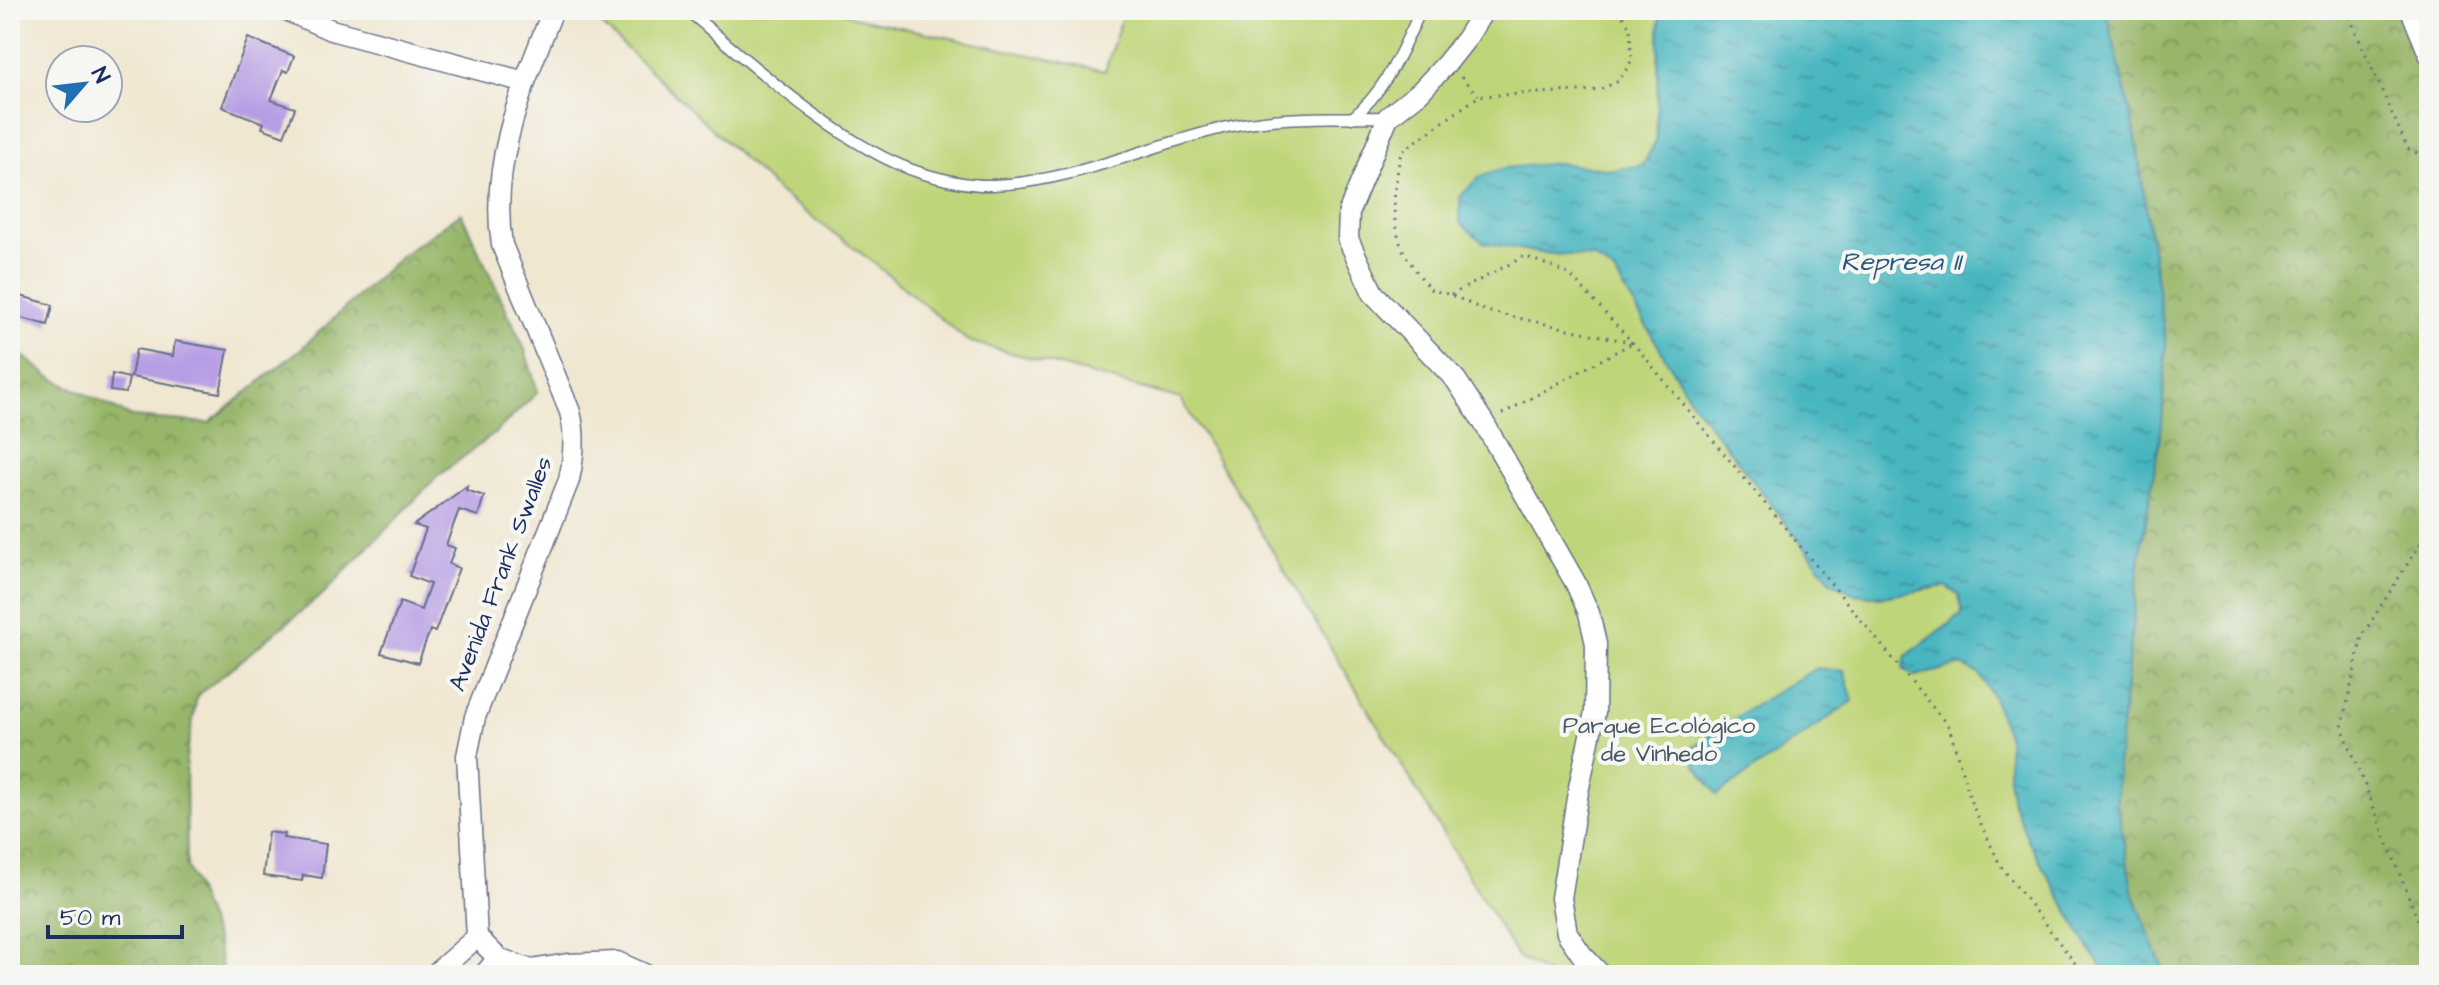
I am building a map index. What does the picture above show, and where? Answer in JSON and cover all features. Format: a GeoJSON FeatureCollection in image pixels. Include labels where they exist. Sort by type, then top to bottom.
{"type":"FeatureCollection","features":[{"type":"Feature","properties":{"kind":"street"},"geometry":{"type":"LineString","coordinates":[[286,10],[331,30],[525,82]]}},
{"type":"Feature","properties":{"kind":"street","name":"Avenida Frank Swalles"},"geometry":{"type":"LineString","coordinates":[[477,937],[467,756],[469,739],[491,675],[569,480],[573,458],[570,412],[502,245],[498,216],[501,164],[525,82],[553,10]]}},
{"type":"Feature","properties":{"kind":"street"},"geometry":{"type":"LineString","coordinates":[[1484,10],[1447,63],[1420,92],[1388,117],[1349,211],[1348,239],[1373,293],[1456,380],[1484,423],[1575,582],[1589,613],[1596,644],[1595,712],[1561,898],[1567,933],[1601,975]]}},
{"type":"Feature","properties":{"kind":"street"},"geometry":{"type":"LineString","coordinates":[[2411,10],[2429,54]]}},
{"type":"Feature","properties":{"kind":"street"},"geometry":{"type":"LineString","coordinates":[[434,975],[477,937],[498,958],[531,970],[568,964],[617,962],[646,975]]}},
{"type":"Feature","properties":{"kind":"street"},"geometry":{"type":"LineString","coordinates":[[484,975],[498,958]]}},
{"type":"Feature","properties":{"kind":"lane"},"geometry":{"type":"LineString","coordinates":[[687,10],[797,100],[866,148],[918,172],[954,182],[992,186],[1036,179],[1223,128],[1272,119],[1388,117]]}},
{"type":"Feature","properties":{"kind":"lane"},"geometry":{"type":"LineString","coordinates":[[1352,118],[1368,105],[1387,79],[1421,10]]}},
{"type":"Feature","properties":{"kind":"path"},"geometry":{"type":"LineString","coordinates":[[1618,10],[1630,27],[1632,60],[1619,81],[1599,90],[1479,96],[1401,152],[1393,195],[1396,226],[1404,252],[1429,289],[1486,311],[1633,343]]}},
{"type":"Feature","properties":{"kind":"path"},"geometry":{"type":"LineString","coordinates":[[2346,10],[2408,149],[2429,158]]}},
{"type":"Feature","properties":{"kind":"path"},"geometry":{"type":"LineString","coordinates":[[1447,63],[1479,96]]}},
{"type":"Feature","properties":{"kind":"path"},"geometry":{"type":"LineString","coordinates":[[1451,295],[1525,256],[1569,274],[1633,343],[1949,727],[1971,802],[2000,865],[2084,975]]}},
{"type":"Feature","properties":{"kind":"path"},"geometry":{"type":"LineString","coordinates":[[1484,423],[1633,343]]}},
{"type":"Feature","properties":{"kind":"path"},"geometry":{"type":"LineString","coordinates":[[2429,530],[2362,636],[2342,727],[2429,948]]}},
{"type":"Feature","properties":{"kind":"green space","name":"Parque Ecológico de Vinhedo"},"geometry":{"type":"Polygon","coordinates":[[[593,10],[841,10],[853,17],[1105,71],[1124,10],[1660,10],[1656,141],[1643,165],[1614,170],[1558,163],[1483,242],[1535,252],[1595,258],[1615,273],[1691,401],[1831,581],[1855,594],[1882,597],[1945,586],[1959,595],[1962,614],[1906,656],[1916,676],[1962,665],[1979,674],[1993,697],[2008,738],[2008,778],[2012,801],[2028,840],[2087,945],[2108,975],[1548,975],[1517,956],[1181,399],[968,341],[869,259],[782,195],[592,16],[593,10]]]}},
{"type":"Feature","properties":{"kind":"green space"},"geometry":{"type":"Polygon","coordinates":[[[2106,10],[2404,10],[2429,71],[2429,639],[2419,662],[2429,695],[2429,975],[2165,975],[2132,890],[2117,804],[2117,751],[2140,556],[2162,424],[2166,344],[2135,132],[2106,10]]]}},
{"type":"Feature","properties":{"kind":"green space"},"geometry":{"type":"Polygon","coordinates":[[[461,213],[524,347],[538,392],[495,433],[437,477],[324,593],[197,696],[186,759],[187,866],[218,944],[223,975],[10,975],[10,346],[50,377],[132,417],[209,423],[303,347],[401,256],[461,213]]]}},
{"type":"Feature","properties":{"kind":"water","name":"Represa II"},"geometry":{"type":"Polygon","coordinates":[[[1660,10],[2106,10],[2135,132],[2166,344],[2162,424],[2140,556],[2117,766],[2117,804],[2132,890],[2165,975],[2108,975],[2087,945],[2028,840],[2012,801],[2008,778],[2008,738],[1993,697],[1979,674],[1962,665],[1915,676],[1903,669],[1906,656],[1962,615],[1959,595],[1945,586],[1882,597],[1854,594],[1831,581],[1691,401],[1615,273],[1594,258],[1535,252],[1483,242],[1460,223],[1460,197],[1479,177],[1504,168],[1558,163],[1614,170],[1643,165],[1656,141],[1660,10]]]}},
{"type":"Feature","properties":{"kind":"water"},"geometry":{"type":"Polygon","coordinates":[[[1816,668],[1844,671],[1853,701],[1717,795],[1686,752],[1816,668]]]}},
{"type":"Feature","properties":{"kind":"building"},"geometry":{"type":"Polygon","coordinates":[[[248,38],[294,56],[288,72],[283,70],[271,100],[295,108],[284,136],[262,128],[264,123],[222,107],[248,38]]]}},
{"type":"Feature","properties":{"kind":"building"},"geometry":{"type":"Polygon","coordinates":[[[10,293],[53,305],[48,325],[10,315],[10,293]]]}},
{"type":"Feature","properties":{"kind":"building"},"geometry":{"type":"Polygon","coordinates":[[[175,341],[228,350],[220,393],[131,377],[136,349],[173,356],[175,341]]]}},
{"type":"Feature","properties":{"kind":"building"},"geometry":{"type":"Polygon","coordinates":[[[112,374],[129,378],[126,393],[110,391],[112,374]]]}},
{"type":"Feature","properties":{"kind":"building"},"geometry":{"type":"Polygon","coordinates":[[[467,486],[466,490],[484,496],[478,516],[459,510],[446,545],[455,548],[449,564],[459,568],[435,632],[430,630],[418,663],[381,653],[400,602],[421,610],[430,584],[409,576],[426,529],[414,525],[467,486]]]}},
{"type":"Feature","properties":{"kind":"building"},"geometry":{"type":"Polygon","coordinates":[[[268,832],[284,834],[283,838],[326,844],[322,878],[303,875],[302,881],[263,876],[268,832]]]}}]}
